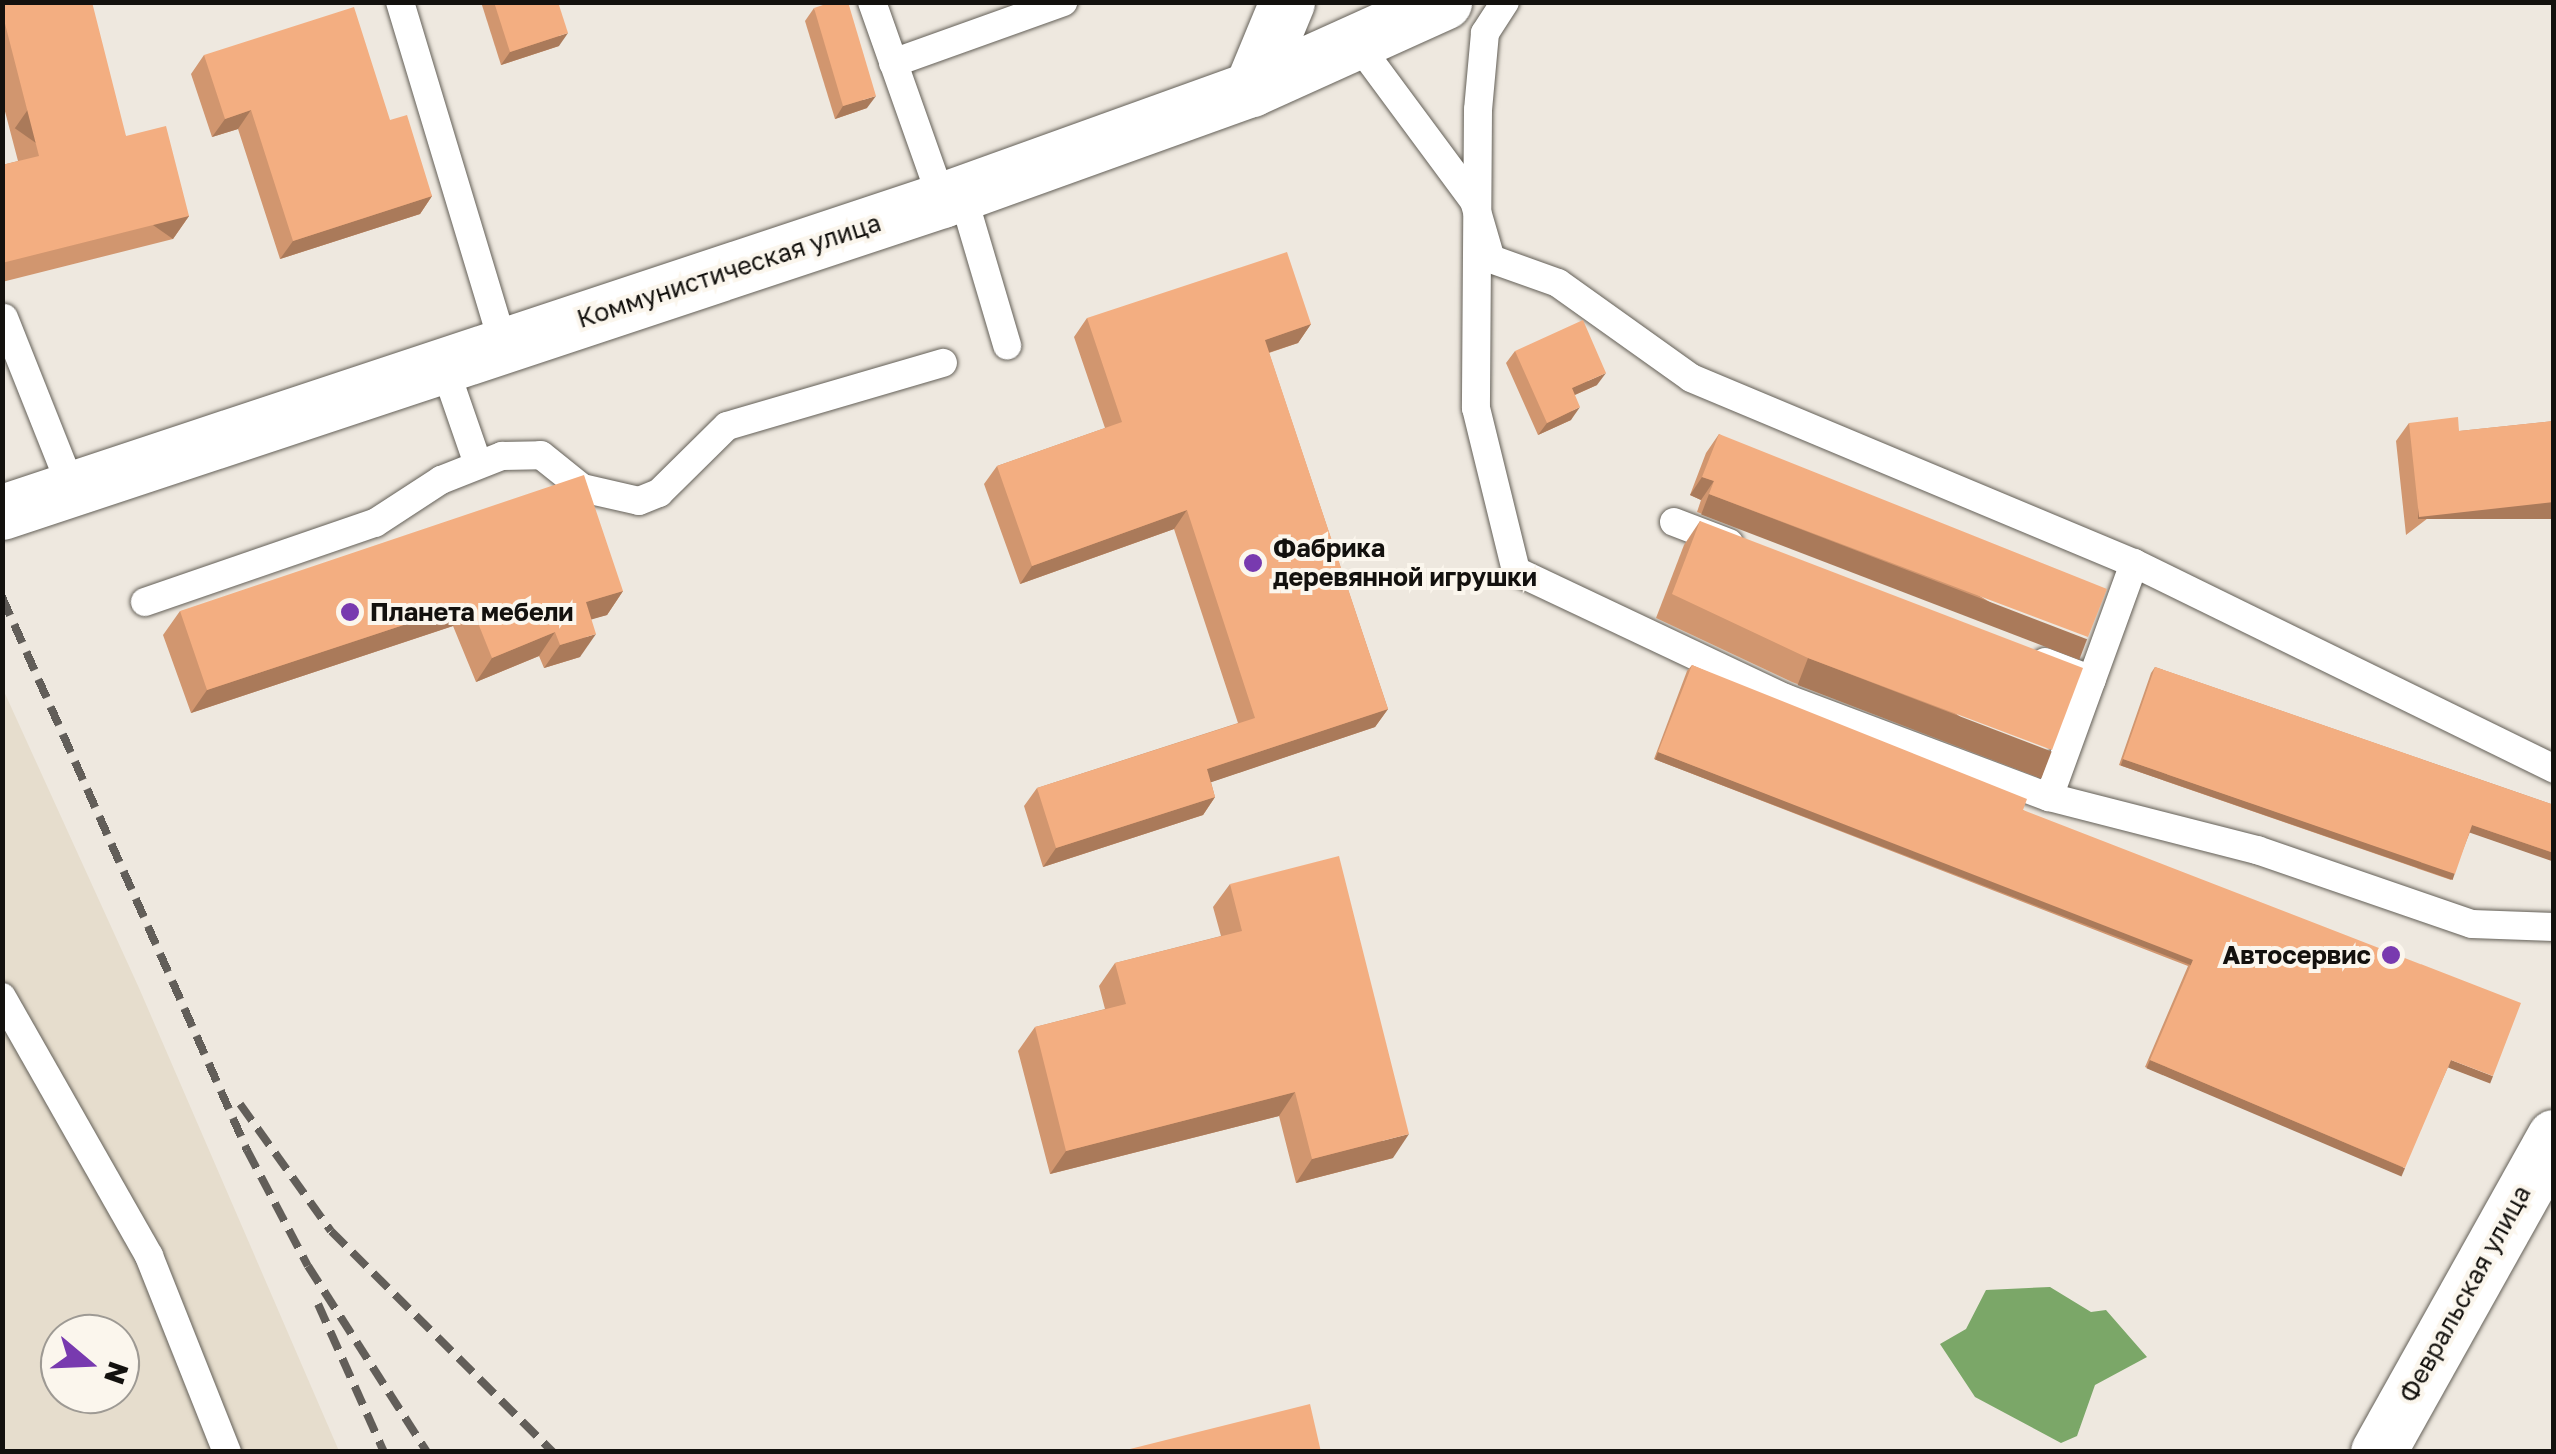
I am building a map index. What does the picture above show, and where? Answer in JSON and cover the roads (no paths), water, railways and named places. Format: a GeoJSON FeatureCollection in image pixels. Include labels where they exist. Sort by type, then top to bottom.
{"type":"FeatureCollection","features":[{"type":"Feature","properties":{"kind":"main road"},"geometry":{"type":"LineString","coordinates":[[1251,88],[1286,2]]}},
{"type":"Feature","properties":{"kind":"main road"},"geometry":{"type":"LineString","coordinates":[[1346,21],[1365,22],[1429,8]]}},
{"type":"Feature","properties":{"kind":"main road","name":"Коммунистическая улица"},"geometry":{"type":"LineString","coordinates":[[2,512],[952,196],[1251,88],[1346,21]]}},
{"type":"Feature","properties":{"kind":"main road","name":"Февральская улица"},"geometry":{"type":"LineString","coordinates":[[2378,1452],[2554,1138]]}},
{"type":"Feature","properties":{"kind":"lane"},"geometry":{"type":"LineString","coordinates":[[400,2],[504,346]]}},
{"type":"Feature","properties":{"kind":"lane"},"geometry":{"type":"LineString","coordinates":[[872,2],[893,62],[952,196],[1007,345]]}},
{"type":"Feature","properties":{"kind":"lane"},"geometry":{"type":"LineString","coordinates":[[893,62],[1063,2]]}},
{"type":"Feature","properties":{"kind":"lane"},"geometry":{"type":"LineString","coordinates":[[1505,2],[1485,33],[1474,200],[1476,408],[1516,571],[1786,698],[2049,797],[2257,850],[2472,924],[2554,927]]}},
{"type":"Feature","properties":{"kind":"lane"},"geometry":{"type":"LineString","coordinates":[[1346,21],[1474,200],[1491,259],[1558,283],[1691,378],[2134,563],[2554,769]]}},
{"type":"Feature","properties":{"kind":"lane"},"geometry":{"type":"LineString","coordinates":[[4,318],[72,488]]}},
{"type":"Feature","properties":{"kind":"lane"},"geometry":{"type":"LineString","coordinates":[[145,602],[375,523],[478,464],[541,455],[582,488],[639,501],[660,493],[727,426],[943,363]]}},
{"type":"Feature","properties":{"kind":"lane"},"geometry":{"type":"LineString","coordinates":[[444,366],[478,464]]}},
{"type":"Feature","properties":{"kind":"lane"},"geometry":{"type":"LineString","coordinates":[[1674,522],[1765,556]]}},
{"type":"Feature","properties":{"kind":"lane"},"geometry":{"type":"LineString","coordinates":[[2049,797],[2134,563]]}},
{"type":"Feature","properties":{"kind":"lane"},"geometry":{"type":"LineString","coordinates":[[2020,652],[2092,680]]}},
{"type":"Feature","properties":{"kind":"lane"},"geometry":{"type":"LineString","coordinates":[[2,997],[150,1256],[227,1452]]}},
{"type":"Feature","properties":{"kind":"railway"},"geometry":{"type":"LineString","coordinates":[[2,597],[247,1150],[308,1266],[427,1452]]}},
{"type":"Feature","properties":{"kind":"railway"},"geometry":{"type":"LineString","coordinates":[[240,1104],[331,1231],[553,1452]]}},
{"type":"Feature","properties":{"kind":"railway"},"geometry":{"type":"LineString","coordinates":[[318,1304],[384,1452]]}},
{"type":"Feature","properties":{"kind":"place","name":"Фабрика деревянной игрушки"},"geometry":{"type":"Point","coordinates":[1253,563]}},
{"type":"Feature","properties":{"kind":"place","name":"Планета мебели"},"geometry":{"type":"Point","coordinates":[350,612]}},
{"type":"Feature","properties":{"kind":"place","name":"Автосервис"},"geometry":{"type":"Point","coordinates":[2391,955]}}]}
